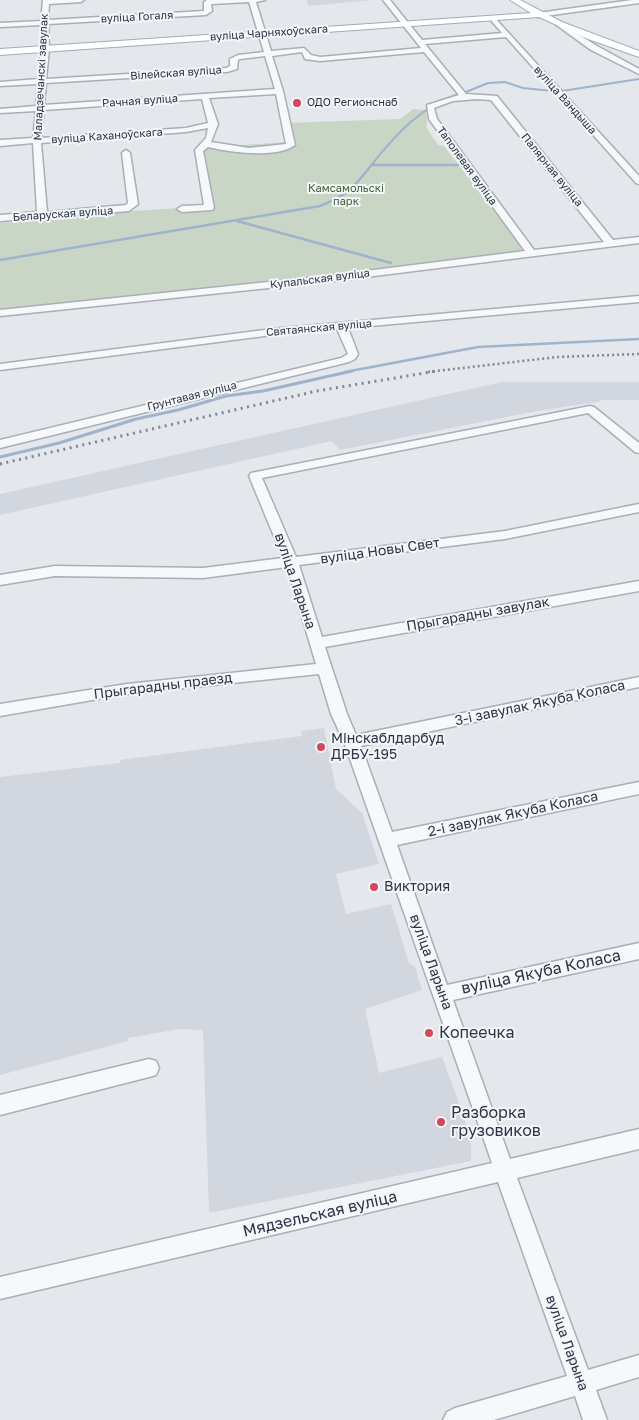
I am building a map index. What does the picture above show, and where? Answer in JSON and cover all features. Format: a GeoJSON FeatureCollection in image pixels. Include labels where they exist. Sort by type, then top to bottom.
{"type":"FeatureCollection","features":[{"type":"Feature","properties":{"kind":"main road"},"geometry":{"type":"LineString","coordinates":[[514,0],[538,15],[639,54]]}},
{"type":"Feature","properties":{"kind":"main road","name":"вуліца Чарняхоўскага"},"geometry":{"type":"LineString","coordinates":[[0,52],[538,15]]}},
{"type":"Feature","properties":{"kind":"street"},"geometry":{"type":"LineString","coordinates":[[46,1],[81,0]]}},
{"type":"Feature","properties":{"kind":"street"},"geometry":{"type":"LineString","coordinates":[[207,144],[231,150],[280,148],[290,145],[279,91],[252,0]]}},
{"type":"Feature","properties":{"kind":"street","name":"вуліца Гогаля"},"geometry":{"type":"LineString","coordinates":[[0,26],[206,13],[209,10],[207,1],[262,0]]}},
{"type":"Feature","properties":{"kind":"street"},"geometry":{"type":"LineString","coordinates":[[386,0],[407,23],[464,97]]}},
{"type":"Feature","properties":{"kind":"street","name":"Маладзечанскі завулак"},"geometry":{"type":"LineString","coordinates":[[42,213],[37,140],[45,49],[44,23],[46,1]]}},
{"type":"Feature","properties":{"kind":"street"},"geometry":{"type":"LineString","coordinates":[[538,15],[639,1]]}},
{"type":"Feature","properties":{"kind":"street","name":"вуліца Вандыша"},"geometry":{"type":"LineString","coordinates":[[492,18],[639,181]]}},
{"type":"Feature","properties":{"kind":"street"},"geometry":{"type":"LineString","coordinates":[[557,23],[594,48],[639,72]]}},
{"type":"Feature","properties":{"kind":"street"},"geometry":{"type":"LineString","coordinates":[[421,42],[508,35]]}},
{"type":"Feature","properties":{"kind":"street"},"geometry":{"type":"LineString","coordinates":[[594,48],[609,44]]}},
{"type":"Feature","properties":{"kind":"street","name":"Вілейская вуліца"},"geometry":{"type":"LineString","coordinates":[[0,84],[227,70],[234,67],[234,59],[299,50],[304,50],[308,58],[320,59],[427,50]]}},
{"type":"Feature","properties":{"kind":"street","name":"Рачная вуліца"},"geometry":{"type":"LineString","coordinates":[[0,111],[279,91]]}},
{"type":"Feature","properties":{"kind":"street","name":"Таполевая вуліца"},"geometry":{"type":"LineString","coordinates":[[494,98],[482,96],[464,97],[441,101],[430,107],[433,119],[530,252]]}},
{"type":"Feature","properties":{"kind":"street"},"geometry":{"type":"LineString","coordinates":[[182,209],[209,208],[199,150],[207,144],[214,124],[205,97]]}},
{"type":"Feature","properties":{"kind":"street","name":"Палярная вуліца"},"geometry":{"type":"LineString","coordinates":[[494,98],[610,243]]}},
{"type":"Feature","properties":{"kind":"street","name":"вуліца Каханоўскага"},"geometry":{"type":"LineString","coordinates":[[0,143],[186,130],[214,124]]}},
{"type":"Feature","properties":{"kind":"street","name":"Беларуская вуліца"},"geometry":{"type":"LineString","coordinates":[[0,218],[42,213],[61,215],[129,208],[133,204],[126,153]]}},
{"type":"Feature","properties":{"kind":"street","name":"Купальская вуліца"},"geometry":{"type":"LineString","coordinates":[[0,313],[326,279],[530,252],[639,240]]}},
{"type":"Feature","properties":{"kind":"street","name":"Святаянская вуліца"},"geometry":{"type":"LineString","coordinates":[[0,367],[272,332],[639,299]]}},
{"type":"Feature","properties":{"kind":"street","name":"Грунтавая вуліца"},"geometry":{"type":"LineString","coordinates":[[0,444],[344,360],[353,354],[341,325]]}},
{"type":"Feature","properties":{"kind":"street","name":"вуліца Ларына"},"geometry":{"type":"LineString","coordinates":[[595,1420],[352,742],[339,714],[292,563],[255,476],[590,409],[639,449]]}},
{"type":"Feature","properties":{"kind":"street","name":"вуліца Новы Свет"},"geometry":{"type":"LineString","coordinates":[[0,580],[54,571],[203,573],[292,563],[505,535],[639,508]]}},
{"type":"Feature","properties":{"kind":"street","name":"Прыгарадны завулак"},"geometry":{"type":"LineString","coordinates":[[317,643],[639,586]]}},
{"type":"Feature","properties":{"kind":"street","name":"Прыгарадны праезд"},"geometry":{"type":"LineString","coordinates":[[0,710],[127,688],[326,668]]}},
{"type":"Feature","properties":{"kind":"street","name":"3-і завулак Якуба Коласа"},"geometry":{"type":"LineString","coordinates":[[352,742],[639,682]]}},
{"type":"Feature","properties":{"kind":"street","name":"2-і завулак Якуба Коласа"},"geometry":{"type":"LineString","coordinates":[[387,840],[639,788]]}},
{"type":"Feature","properties":{"kind":"street","name":"вуліца Якуба Коласа"},"geometry":{"type":"LineString","coordinates":[[442,994],[639,951]]}},
{"type":"Feature","properties":{"kind":"street"},"geometry":{"type":"LineString","coordinates":[[0,1105],[149,1068]]}},
{"type":"Feature","properties":{"kind":"street","name":"Мядзельская вуліца"},"geometry":{"type":"LineString","coordinates":[[0,1288],[639,1139]]}},
{"type":"Feature","properties":{"kind":"street"},"geometry":{"type":"LineString","coordinates":[[455,1420],[639,1366]]}},
{"type":"Feature","properties":{"kind":"shaded area"},"geometry":{"type":"Polygon","coordinates":[[[307,0],[372,0],[308,6],[307,0]]]}},
{"type":"Feature","properties":{"kind":"shaded area"},"geometry":{"type":"Polygon","coordinates":[[[502,382],[639,382],[639,400],[602,400],[340,450],[332,441],[0,515],[0,494],[502,382]]]}},
{"type":"Feature","properties":{"kind":"shaded area"},"geometry":{"type":"Polygon","coordinates":[[[324,728],[336,789],[362,813],[379,864],[336,874],[346,914],[391,904],[409,963],[415,967],[422,990],[365,1009],[379,1073],[442,1057],[463,1114],[471,1145],[471,1161],[209,1213],[203,1030],[179,1029],[128,1038],[128,1041],[0,1075],[0,777],[120,763],[120,760],[302,736],[301,731],[324,728]]]}},
{"type":"Feature","properties":{"kind":"green space","name":"Камсамольскі парк"},"geometry":{"type":"Polygon","coordinates":[[[413,109],[426,110],[426,127],[438,145],[444,146],[523,249],[521,252],[0,311],[0,223],[83,216],[84,214],[212,206],[202,152],[203,148],[214,144],[225,144],[227,146],[288,142],[285,123],[400,119],[413,109]]]}},
{"type":"Feature","properties":{"kind":"waterway"},"geometry":{"type":"LineString","coordinates":[[562,91],[639,79]]}},
{"type":"Feature","properties":{"kind":"waterway"},"geometry":{"type":"LineString","coordinates":[[466,92],[488,83],[505,82],[523,88],[552,91]]}},
{"type":"Feature","properties":{"kind":"waterway"},"geometry":{"type":"LineString","coordinates":[[373,163],[391,141],[411,122],[432,106],[458,94]]}},
{"type":"Feature","properties":{"kind":"waterway"},"geometry":{"type":"LineString","coordinates":[[0,260],[320,206],[338,198],[351,189],[374,162]]}},
{"type":"Feature","properties":{"kind":"waterway"},"geometry":{"type":"LineString","coordinates":[[373,165],[458,165]]}},
{"type":"Feature","properties":{"kind":"waterway"},"geometry":{"type":"LineString","coordinates":[[237,221],[391,263]]}},
{"type":"Feature","properties":{"kind":"waterway"},"geometry":{"type":"LineString","coordinates":[[345,372],[478,347],[639,339]]}},
{"type":"Feature","properties":{"kind":"waterway"},"geometry":{"type":"LineString","coordinates":[[0,457],[59,443],[136,419],[178,410],[226,396],[263,391],[352,371]]}},
{"type":"Feature","properties":{"kind":"railway"},"geometry":{"type":"LineString","coordinates":[[428,372],[557,357],[639,354]]}},
{"type":"Feature","properties":{"kind":"railway"},"geometry":{"type":"LineString","coordinates":[[0,464],[317,391],[437,371]]}},
{"type":"Feature","properties":{"kind":"place","name":"ОДО Регионснаб"},"geometry":{"type":"Point","coordinates":[297,103]}},
{"type":"Feature","properties":{"kind":"place","name":"Мінскаблдарбуд ДРБУ-195"},"geometry":{"type":"Point","coordinates":[321,747]}},
{"type":"Feature","properties":{"kind":"place","name":"Виктория"},"geometry":{"type":"Point","coordinates":[374,887]}},
{"type":"Feature","properties":{"kind":"place","name":"Копеечка"},"geometry":{"type":"Point","coordinates":[429,1033]}},
{"type":"Feature","properties":{"kind":"place","name":"Разборка грузовиков"},"geometry":{"type":"Point","coordinates":[441,1122]}}]}
